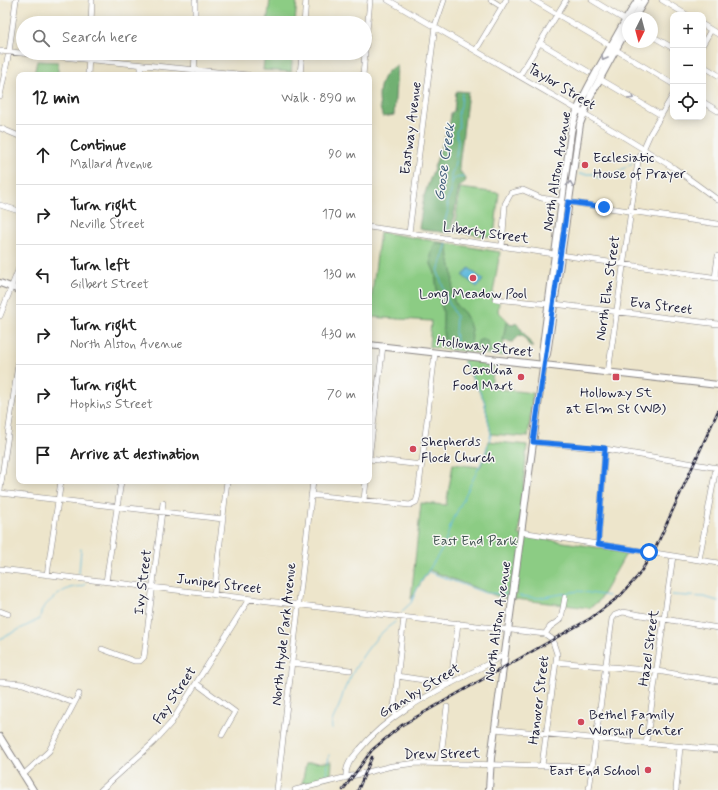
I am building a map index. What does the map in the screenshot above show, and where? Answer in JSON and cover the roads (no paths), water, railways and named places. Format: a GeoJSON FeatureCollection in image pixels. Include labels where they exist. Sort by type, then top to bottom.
{"type":"FeatureCollection","features":[{"type":"Feature","properties":{"kind":"main road","name":"North Alston Avenue"},"geometry":{"type":"LineString","coordinates":[[630,12],[638,0]]}},
{"type":"Feature","properties":{"kind":"main road"},"geometry":{"type":"LineString","coordinates":[[638,12],[645,0]]}},
{"type":"Feature","properties":{"kind":"main road","name":"North Alston Avenue"},"geometry":{"type":"LineString","coordinates":[[580,111],[600,79],[622,27]]}},
{"type":"Feature","properties":{"kind":"main road","name":"North Alston Avenue"},"geometry":{"type":"LineString","coordinates":[[489,790],[490,764],[543,363],[542,353],[558,254],[570,138],[580,111],[613,48],[622,36]]}},
{"type":"Feature","properties":{"kind":"main road"},"geometry":{"type":"LineString","coordinates":[[0,283],[16,289]]}},
{"type":"Feature","properties":{"kind":"main road","name":"Holloway Street"},"geometry":{"type":"LineString","coordinates":[[372,345],[543,363],[608,373],[717,384]]}},
{"type":"Feature","properties":{"kind":"main road"},"geometry":{"type":"LineString","coordinates":[[0,737],[33,790]]}},
{"type":"Feature","properties":{"kind":"street"},"geometry":{"type":"LineString","coordinates":[[0,96],[9,52],[16,0]]}},
{"type":"Feature","properties":{"kind":"street"},"geometry":{"type":"LineString","coordinates":[[91,16],[92,0]]}},
{"type":"Feature","properties":{"kind":"street"},"geometry":{"type":"LineString","coordinates":[[195,0],[195,16]]}},
{"type":"Feature","properties":{"kind":"street"},"geometry":{"type":"LineString","coordinates":[[305,16],[306,0]]}},
{"type":"Feature","properties":{"kind":"street"},"geometry":{"type":"LineString","coordinates":[[368,16],[370,0]]}},
{"type":"Feature","properties":{"kind":"street","name":"Taylor Street"},"geometry":{"type":"LineString","coordinates":[[388,0],[520,75],[643,149],[674,168],[718,200]]}},
{"type":"Feature","properties":{"kind":"street","name":"Eastway Avenue"},"geometry":{"type":"LineString","coordinates":[[409,233],[434,26],[444,0]]}},
{"type":"Feature","properties":{"kind":"street"},"geometry":{"type":"LineString","coordinates":[[491,0],[502,7]]}},
{"type":"Feature","properties":{"kind":"street"},"geometry":{"type":"LineString","coordinates":[[476,50],[506,0]]}},
{"type":"Feature","properties":{"kind":"street"},"geometry":{"type":"LineString","coordinates":[[533,0],[670,82]]}},
{"type":"Feature","properties":{"kind":"street"},"geometry":{"type":"LineString","coordinates":[[520,75],[566,0]]}},
{"type":"Feature","properties":{"kind":"street"},"geometry":{"type":"LineString","coordinates":[[592,0],[622,18]]}},
{"type":"Feature","properties":{"kind":"street"},"geometry":{"type":"LineString","coordinates":[[662,0],[682,12]]}},
{"type":"Feature","properties":{"kind":"street"},"geometry":{"type":"LineString","coordinates":[[706,26],[718,34]]}},
{"type":"Feature","properties":{"kind":"street"},"geometry":{"type":"LineString","coordinates":[[706,39],[711,30]]}},
{"type":"Feature","properties":{"kind":"street"},"geometry":{"type":"LineString","coordinates":[[658,39],[670,46]]}},
{"type":"Feature","properties":{"kind":"street"},"geometry":{"type":"LineString","coordinates":[[540,43],[589,72]]}},
{"type":"Feature","properties":{"kind":"street"},"geometry":{"type":"LineString","coordinates":[[0,51],[16,53]]}},
{"type":"Feature","properties":{"kind":"street"},"geometry":{"type":"LineString","coordinates":[[88,72],[89,60],[141,65],[187,72]]}},
{"type":"Feature","properties":{"kind":"street"},"geometry":{"type":"LineString","coordinates":[[194,72],[195,60]]}},
{"type":"Feature","properties":{"kind":"street"},"geometry":{"type":"LineString","coordinates":[[300,72],[301,60]]}},
{"type":"Feature","properties":{"kind":"street"},"geometry":{"type":"LineString","coordinates":[[363,72],[364,60]]}},
{"type":"Feature","properties":{"kind":"street"},"geometry":{"type":"LineString","coordinates":[[141,65],[141,72]]}},
{"type":"Feature","properties":{"kind":"street"},"geometry":{"type":"LineString","coordinates":[[706,68],[718,75]]}},
{"type":"Feature","properties":{"kind":"street"},"geometry":{"type":"LineString","coordinates":[[600,79],[661,116]]}},
{"type":"Feature","properties":{"kind":"street","name":"North Elm Street"},"geometry":{"type":"LineString","coordinates":[[608,373],[635,174],[643,149],[670,100]]}},
{"type":"Feature","properties":{"kind":"street"},"geometry":{"type":"LineString","coordinates":[[706,104],[718,111]]}},
{"type":"Feature","properties":{"kind":"street"},"geometry":{"type":"LineString","coordinates":[[0,128],[16,135]]}},
{"type":"Feature","properties":{"kind":"street"},"geometry":{"type":"LineString","coordinates":[[502,247],[505,204],[511,194],[516,191],[523,190],[541,198],[718,224]]}},
{"type":"Feature","properties":{"kind":"street"},"geometry":{"type":"LineString","coordinates":[[0,205],[16,210]]}},
{"type":"Feature","properties":{"kind":"street","name":"Liberty Street"},"geometry":{"type":"LineString","coordinates":[[372,227],[716,278]]}},
{"type":"Feature","properties":{"kind":"street"},"geometry":{"type":"LineString","coordinates":[[716,278],[718,256]]}},
{"type":"Feature","properties":{"kind":"street"},"geometry":{"type":"LineString","coordinates":[[0,316],[16,276]]}},
{"type":"Feature","properties":{"kind":"street","name":"Eva Street"},"geometry":{"type":"LineString","coordinates":[[495,299],[551,304],[718,324]]}},
{"type":"Feature","properties":{"kind":"street"},"geometry":{"type":"LineString","coordinates":[[372,434],[383,346]]}},
{"type":"Feature","properties":{"kind":"street"},"geometry":{"type":"LineString","coordinates":[[311,495],[410,505],[416,502],[418,496],[435,352]]}},
{"type":"Feature","properties":{"kind":"street"},"geometry":{"type":"LineString","coordinates":[[16,379],[0,491],[223,519]]}},
{"type":"Feature","properties":{"kind":"street"},"geometry":{"type":"LineString","coordinates":[[533,442],[605,448],[717,468],[699,560]]}},
{"type":"Feature","properties":{"kind":"street"},"geometry":{"type":"LineString","coordinates":[[598,544],[605,448]]}},
{"type":"Feature","properties":{"kind":"street"},"geometry":{"type":"LineString","coordinates":[[372,458],[422,464]]}},
{"type":"Feature","properties":{"kind":"street"},"geometry":{"type":"LineString","coordinates":[[47,575],[60,484]]}},
{"type":"Feature","properties":{"kind":"street"},"geometry":{"type":"LineString","coordinates":[[106,582],[121,484]]}},
{"type":"Feature","properties":{"kind":"street"},"geometry":{"type":"LineString","coordinates":[[214,595],[227,484]]}},
{"type":"Feature","properties":{"kind":"street","name":"North Hyde Park Avenue"},"geometry":{"type":"LineString","coordinates":[[277,790],[313,484]]}},
{"type":"Feature","properties":{"kind":"street"},"geometry":{"type":"LineString","coordinates":[[364,500],[366,484]]}},
{"type":"Feature","properties":{"kind":"street","name":"Ivy Street"},"geometry":{"type":"LineString","coordinates":[[102,649],[134,661],[140,661],[145,654],[163,503]]}},
{"type":"Feature","properties":{"kind":"street"},"geometry":{"type":"LineString","coordinates":[[521,532],[718,563]]}},
{"type":"Feature","properties":{"kind":"street","name":"Hazel Street"},"geometry":{"type":"LineString","coordinates":[[646,744],[673,556]]}},
{"type":"Feature","properties":{"kind":"street","name":"Juniper Street"},"geometry":{"type":"LineString","coordinates":[[0,569],[298,605],[508,628],[545,634],[552,639]]}},
{"type":"Feature","properties":{"kind":"street"},"geometry":{"type":"LineString","coordinates":[[545,634],[550,627],[561,619],[565,597]]}},
{"type":"Feature","properties":{"kind":"street","name":"Fay Street"},"geometry":{"type":"LineString","coordinates":[[101,790],[161,735],[173,720],[249,599]]}},
{"type":"Feature","properties":{"kind":"street"},"geometry":{"type":"LineString","coordinates":[[0,611],[8,614]]}},
{"type":"Feature","properties":{"kind":"street"},"geometry":{"type":"LineString","coordinates":[[589,790],[612,620],[617,613],[623,612],[718,628]]}},
{"type":"Feature","properties":{"kind":"street"},"geometry":{"type":"LineString","coordinates":[[395,716],[394,708],[404,617]]}},
{"type":"Feature","properties":{"kind":"street"},"geometry":{"type":"LineString","coordinates":[[397,676],[450,684],[458,623]]}},
{"type":"Feature","properties":{"kind":"street","name":"Hanover Street"},"geometry":{"type":"LineString","coordinates":[[542,765],[557,651],[552,639]]}},
{"type":"Feature","properties":{"kind":"street","name":"Granby Street"},"geometry":{"type":"LineString","coordinates":[[346,778],[347,765],[351,759],[374,734],[395,716],[505,654]]}},
{"type":"Feature","properties":{"kind":"street"},"geometry":{"type":"LineString","coordinates":[[556,662],[657,671],[718,681]]}},
{"type":"Feature","properties":{"kind":"street"},"geometry":{"type":"LineString","coordinates":[[292,663],[350,670]]}},
{"type":"Feature","properties":{"kind":"street"},"geometry":{"type":"LineString","coordinates":[[0,682],[22,684],[74,703]]}},
{"type":"Feature","properties":{"kind":"street"},"geometry":{"type":"LineString","coordinates":[[197,684],[235,712],[222,735]]}},
{"type":"Feature","properties":{"kind":"street"},"geometry":{"type":"LineString","coordinates":[[23,775],[49,751],[79,694]]}},
{"type":"Feature","properties":{"kind":"street"},"geometry":{"type":"LineString","coordinates":[[440,763],[447,707]]}},
{"type":"Feature","properties":{"kind":"street"},"geometry":{"type":"LineString","coordinates":[[495,729],[718,750]]}},
{"type":"Feature","properties":{"kind":"street"},"geometry":{"type":"LineString","coordinates":[[676,790],[680,747]]}},
{"type":"Feature","properties":{"kind":"street","name":"Drew Street"},"geometry":{"type":"LineString","coordinates":[[295,790],[404,764],[440,763],[592,767]]}},
{"type":"Feature","properties":{"kind":"water","name":"Long Meadow Pool"},"geometry":{"type":"Polygon","coordinates":[[[469,268],[483,280],[477,287],[463,276],[469,268]]]}},
{"type":"Feature","properties":{"kind":"waterway","name":"Goose Creek"},"geometry":{"type":"LineString","coordinates":[[446,233],[445,221],[448,210],[447,200],[451,193],[451,174],[454,168],[456,156],[458,141],[456,132],[459,127],[458,114],[461,106],[462,93]]}},
{"type":"Feature","properties":{"kind":"waterway"},"geometry":{"type":"LineString","coordinates":[[579,174],[594,174],[598,178],[615,174],[632,163]]}},
{"type":"Feature","properties":{"kind":"waterway"},"geometry":{"type":"LineString","coordinates":[[451,182],[456,178],[465,177]]}},
{"type":"Feature","properties":{"kind":"waterway","name":"Goose Creek"},"geometry":{"type":"LineString","coordinates":[[447,243],[438,272],[448,301],[456,316],[455,332],[457,348]]}},
{"type":"Feature","properties":{"kind":"waterway","name":"Goose Creek"},"geometry":{"type":"LineString","coordinates":[[402,611],[411,603],[418,587],[444,546],[451,524],[484,457],[491,434],[484,400],[464,362]]}},
{"type":"Feature","properties":{"kind":"waterway"},"geometry":{"type":"LineString","coordinates":[[79,573],[81,549]]}},
{"type":"Feature","properties":{"kind":"waterway"},"geometry":{"type":"LineString","coordinates":[[429,572],[485,593],[507,594]]}},
{"type":"Feature","properties":{"kind":"waterway"},"geometry":{"type":"LineString","coordinates":[[0,639],[40,619],[42,610],[53,598],[70,588],[85,584]]}},
{"type":"Feature","properties":{"kind":"waterway"},"geometry":{"type":"LineString","coordinates":[[519,596],[539,598],[578,591],[608,596]]}},
{"type":"Feature","properties":{"kind":"waterway"},"geometry":{"type":"LineString","coordinates":[[672,595],[704,597],[718,601]]}},
{"type":"Feature","properties":{"kind":"waterway","name":"Goose Creek"},"geometry":{"type":"LineString","coordinates":[[332,729],[333,720],[349,679],[372,643],[395,622]]}},
{"type":"Feature","properties":{"kind":"waterway","name":"Goose Creek"},"geometry":{"type":"LineString","coordinates":[[326,777],[329,755]]}},
{"type":"Feature","properties":{"kind":"waterway","name":"Goose Creek"},"geometry":{"type":"LineString","coordinates":[[323,790],[324,786]]}},
{"type":"Feature","properties":{"kind":"railway"},"geometry":{"type":"LineString","coordinates":[[343,790],[372,750],[402,725],[591,618],[621,595],[638,576],[655,549],[718,411]]}},
{"type":"Feature","properties":{"kind":"railway"},"geometry":{"type":"LineString","coordinates":[[358,790],[372,757]]}},
{"type":"Feature","properties":{"kind":"place","name":"Ecclesiatic House of Prayer"},"geometry":{"type":"Point","coordinates":[585,165]}},
{"type":"Feature","properties":{"kind":"place","name":"Long Meadow Pool"},"geometry":{"type":"Point","coordinates":[473,278]}},
{"type":"Feature","properties":{"kind":"place","name":"Carolina Food Mart"},"geometry":{"type":"Point","coordinates":[521,377]}},
{"type":"Feature","properties":{"kind":"place","name":"Holloway St at Elm St (WB)"},"geometry":{"type":"Point","coordinates":[616,377]}},
{"type":"Feature","properties":{"kind":"place","name":"Shepherds Flock Church"},"geometry":{"type":"Point","coordinates":[413,449]}},
{"type":"Feature","properties":{"kind":"place","name":"Bethel Family Worship Center"},"geometry":{"type":"Point","coordinates":[581,722]}},
{"type":"Feature","properties":{"kind":"place","name":"East End School"},"geometry":{"type":"Point","coordinates":[648,770]}},
{"type":"Feature","properties":{"kind":"park label","name":"East End Park"},"geometry":{"type":"Point","coordinates":[475,540]}}]}
